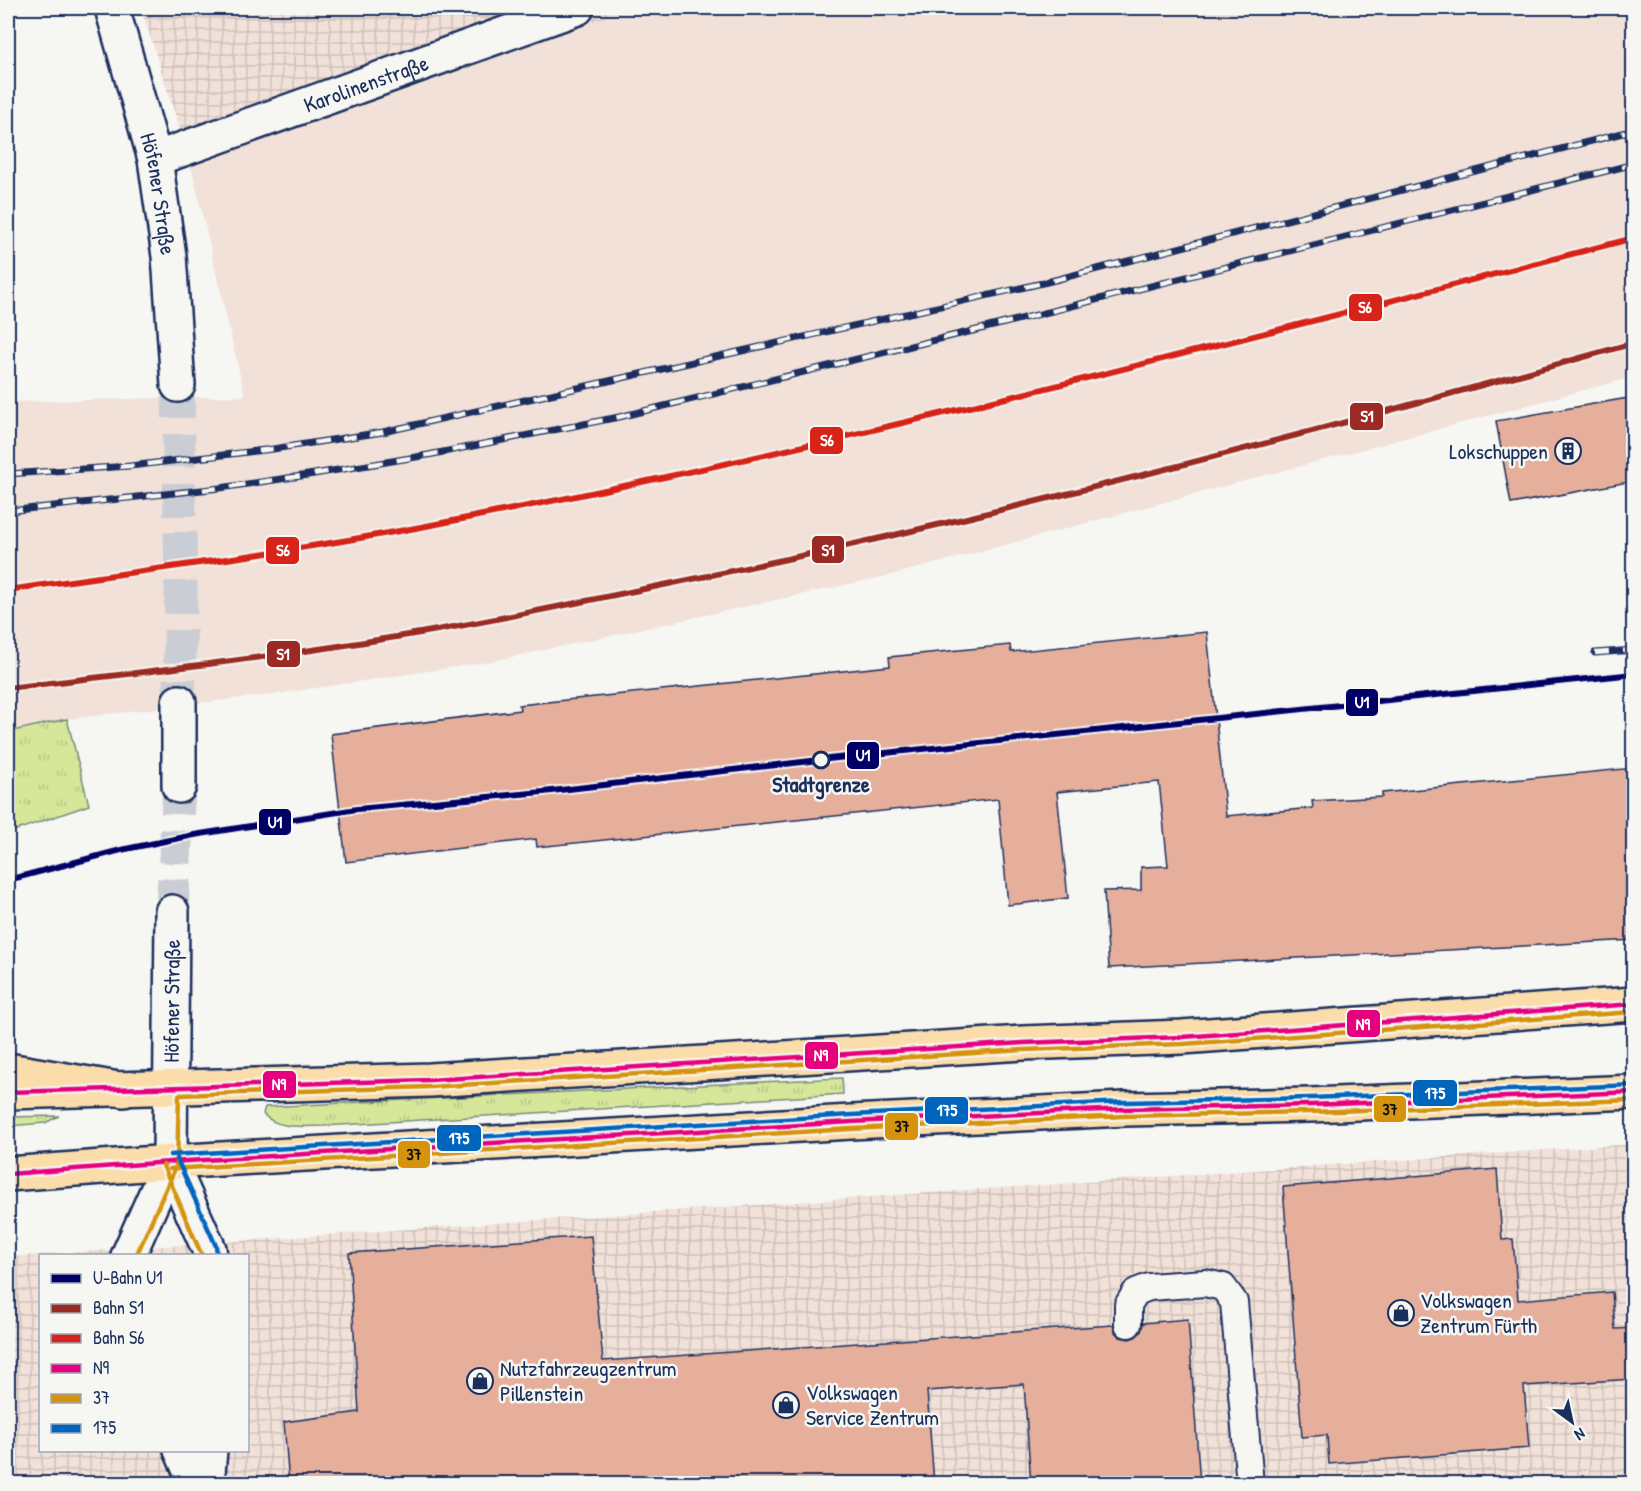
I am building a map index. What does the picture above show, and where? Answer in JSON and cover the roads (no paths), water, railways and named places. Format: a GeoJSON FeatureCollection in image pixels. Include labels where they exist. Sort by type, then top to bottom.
{"type":"FeatureCollection","features":[{"type":"Feature","properties":{"kind":"main road","name":"Höfener Straße"},"geometry":{"type":"LineString","coordinates":[[112,8],[154,159],[169,256],[178,385]]}},
{"type":"Feature","properties":{"kind":"main road","name":"Karolinenstraße"},"geometry":{"type":"LineString","coordinates":[[154,159],[577,8]]}},
{"type":"Feature","properties":{"kind":"main road"},"geometry":{"type":"LineString","coordinates":[[179,702],[179,786]]}},
{"type":"Feature","properties":{"kind":"main road","name":"Höfener Straße"},"geometry":{"type":"LineString","coordinates":[[170,1162],[172,912]]}},
{"type":"Feature","properties":{"kind":"main road"},"geometry":{"type":"LineString","coordinates":[[8,1092],[430,1080],[1023,1042],[1182,1036],[1634,1004]]}},
{"type":"Feature","properties":{"kind":"main road"},"geometry":{"type":"LineString","coordinates":[[8,1070],[124,1090]]}},
{"type":"Feature","properties":{"kind":"main road"},"geometry":{"type":"LineString","coordinates":[[8,1174],[170,1162],[851,1122],[1159,1108],[1344,1104],[1634,1092]]}},
{"type":"Feature","properties":{"kind":"main road"},"geometry":{"type":"LineString","coordinates":[[129,1254],[170,1162]]}},
{"type":"Feature","properties":{"kind":"main road"},"geometry":{"type":"LineString","coordinates":[[170,1162],[210,1254]]}},
{"type":"Feature","properties":{"kind":"main road"},"geometry":{"type":"LineString","coordinates":[[182,1452],[196,1484]]}},
{"type":"Feature","properties":{"kind":"main road"},"geometry":{"type":"LineString","coordinates":[[207,1484],[210,1452]]}},
{"type":"Feature","properties":{"kind":"lane"},"geometry":{"type":"LineString","coordinates":[[1128,1324],[1128,1305],[1136,1292],[1149,1287],[1205,1283],[1223,1287],[1234,1302],[1250,1484]]}},
{"type":"Feature","properties":{"kind":"tunnel"},"geometry":{"type":"LineString","coordinates":[[178,385],[181,593],[179,702]]}},
{"type":"Feature","properties":{"kind":"tunnel"},"geometry":{"type":"LineString","coordinates":[[172,912],[179,786]]}},
{"type":"Feature","properties":{"kind":"railway"},"geometry":{"type":"LineString","coordinates":[[8,474],[130,466],[273,449],[383,432],[1047,282],[1634,130]]}},
{"type":"Feature","properties":{"kind":"railway"},"geometry":{"type":"LineString","coordinates":[[8,511],[220,488],[308,475],[428,455],[619,417],[993,326],[1634,164]]}},
{"type":"Feature","properties":{"kind":"railway"},"geometry":{"type":"LineString","coordinates":[[1595,653],[1634,650]]}},
{"type":"Feature","properties":{"kind":"metro line","name":"U1"},"geometry":{"type":"LineString","coordinates":[[8,880],[121,850],[194,835],[357,809],[543,792],[828,759],[1634,674]]}},
{"type":"Feature","properties":{"kind":"rail line","name":"S6"},"geometry":{"type":"LineString","coordinates":[[8,590],[215,561],[370,536],[726,464],[1030,392],[1634,238]]}},
{"type":"Feature","properties":{"kind":"rail line","name":"S1"},"geometry":{"type":"LineString","coordinates":[[8,688],[262,657],[414,634],[529,613],[769,563],[1017,506],[1264,444],[1634,343]]}},
{"type":"Feature","properties":{"kind":"place","name":"Lokschuppen"},"geometry":{"type":"Point","coordinates":[1568,451]}},
{"type":"Feature","properties":{"kind":"place","name":"Stadtgrenze"},"geometry":{"type":"Point","coordinates":[821,760]}},
{"type":"Feature","properties":{"kind":"place","name":"Volkswagen Zentrum Fürth"},"geometry":{"type":"Point","coordinates":[1401,1313]}},
{"type":"Feature","properties":{"kind":"place","name":"Nutzfahrzeugzentrum Pillenstein"},"geometry":{"type":"Point","coordinates":[480,1381]}},
{"type":"Feature","properties":{"kind":"place","name":"Volkswagen Service Zentrum"},"geometry":{"type":"Point","coordinates":[786,1405]}}]}
